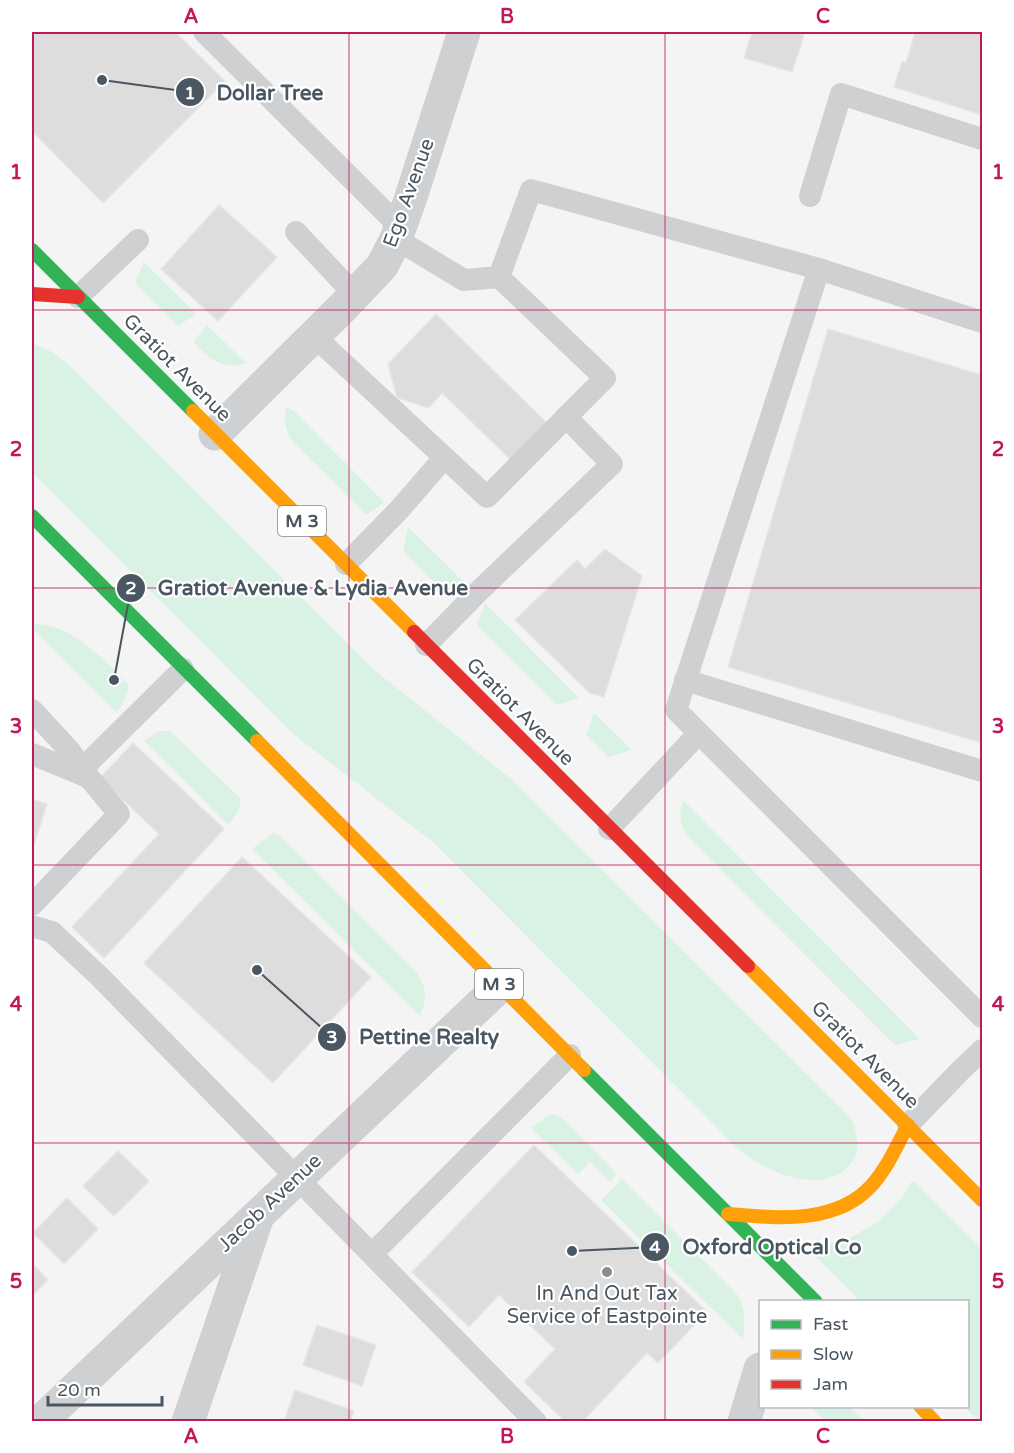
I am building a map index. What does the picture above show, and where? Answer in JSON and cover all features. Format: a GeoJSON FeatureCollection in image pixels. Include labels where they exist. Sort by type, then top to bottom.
{"type":"FeatureCollection","features":[{"type":"Feature","properties":{"kind":"main road","name":"Gratiot Avenue"},"geometry":{"type":"LineString","coordinates":[[32,250],[982,1200]]}},
{"type":"Feature","properties":{"kind":"main road"},"geometry":{"type":"LineString","coordinates":[[32,294],[78,297]]}},
{"type":"Feature","properties":{"kind":"main road","name":"M 3"},"geometry":{"type":"LineString","coordinates":[[35,525],[501,985],[728,1214],[789,1290],[812,1300]]}},
{"type":"Feature","properties":{"kind":"main road"},"geometry":{"type":"LineString","coordinates":[[728,1214],[781,1217],[811,1215],[839,1209],[864,1194],[880,1175],[908,1125]]}},
{"type":"Feature","properties":{"kind":"main road"},"geometry":{"type":"LineString","coordinates":[[921,1408],[935,1422]]}},
{"type":"Feature","properties":{"kind":"street","name":"Ego Avenue"},"geometry":{"type":"LineString","coordinates":[[214,434],[382,266],[398,233],[464,32]]}},
{"type":"Feature","properties":{"kind":"street","name":"Jacob Avenue"},"geometry":{"type":"LineString","coordinates":[[40,1422],[501,985]]}},
{"type":"Feature","properties":{"kind":"street"},"geometry":{"type":"LineString","coordinates":[[188,1422],[260,1211]]}},
{"type":"Feature","properties":{"kind":"street"},"geometry":{"type":"LineString","coordinates":[[744,1422],[759,1372]]}},
{"type":"Feature","properties":{"kind":"lane"},"geometry":{"type":"LineString","coordinates":[[204,32],[398,233],[464,280],[499,277],[605,378],[487,497],[314,336]]}},
{"type":"Feature","properties":{"kind":"lane"},"geometry":{"type":"LineString","coordinates":[[810,196],[841,94],[982,139]]}},
{"type":"Feature","properties":{"kind":"lane"},"geometry":{"type":"LineString","coordinates":[[499,277],[531,190],[819,269],[982,322]]}},
{"type":"Feature","properties":{"kind":"lane"},"geometry":{"type":"LineString","coordinates":[[296,232],[355,295]]}},
{"type":"Feature","properties":{"kind":"lane"},"geometry":{"type":"LineString","coordinates":[[78,297],[138,240]]}},
{"type":"Feature","properties":{"kind":"lane"},"geometry":{"type":"LineString","coordinates":[[819,269],[676,710],[982,1017]]}},
{"type":"Feature","properties":{"kind":"lane"},"geometry":{"type":"LineString","coordinates":[[426,645],[612,464],[566,417]]}},
{"type":"Feature","properties":{"kind":"lane"},"geometry":{"type":"LineString","coordinates":[[346,564],[399,510],[444,458]]}},
{"type":"Feature","properties":{"kind":"lane"},"geometry":{"type":"LineString","coordinates":[[86,774],[183,669]]}},
{"type":"Feature","properties":{"kind":"lane"},"geometry":{"type":"LineString","coordinates":[[685,680],[982,771]]}},
{"type":"Feature","properties":{"kind":"lane"},"geometry":{"type":"LineString","coordinates":[[32,710],[70,752],[119,814],[32,905]]}},
{"type":"Feature","properties":{"kind":"lane"},"geometry":{"type":"LineString","coordinates":[[609,829],[698,734]]}},
{"type":"Feature","properties":{"kind":"lane"},"geometry":{"type":"LineString","coordinates":[[32,754],[86,774]]}},
{"type":"Feature","properties":{"kind":"lane"},"geometry":{"type":"LineString","coordinates":[[32,926],[52,933],[100,977],[536,1422]]}},
{"type":"Feature","properties":{"kind":"lane"},"geometry":{"type":"LineString","coordinates":[[908,1125],[982,1050]]}},
{"type":"Feature","properties":{"kind":"lane"},"geometry":{"type":"LineString","coordinates":[[372,1254],[570,1055]]}},
{"type":"Feature","properties":{"kind":"green space"},"geometry":{"type":"Polygon","coordinates":[[[144,262],[196,314],[178,326],[135,283],[144,262]]]}},
{"type":"Feature","properties":{"kind":"green space"},"geometry":{"type":"Polygon","coordinates":[[[207,325],[246,363],[230,365],[216,362],[199,348],[193,342],[207,325]]]}},
{"type":"Feature","properties":{"kind":"green space"},"geometry":{"type":"Polygon","coordinates":[[[32,343],[52,352],[70,366],[373,669],[511,779],[850,1117],[856,1133],[857,1146],[854,1158],[847,1168],[825,1179],[795,1178],[765,1167],[738,1149],[434,843],[292,733],[32,472],[32,343]]]}},
{"type":"Feature","properties":{"kind":"green space"},"geometry":{"type":"Polygon","coordinates":[[[287,407],[294,411],[384,502],[367,515],[293,442],[286,425],[287,407]]]}},
{"type":"Feature","properties":{"kind":"green space"},"geometry":{"type":"Polygon","coordinates":[[[408,527],[468,586],[444,592],[403,551],[408,527]]]}},
{"type":"Feature","properties":{"kind":"green space"},"geometry":{"type":"Polygon","coordinates":[[[485,603],[579,698],[557,705],[477,625],[485,603]]]}},
{"type":"Feature","properties":{"kind":"green space"},"geometry":{"type":"Polygon","coordinates":[[[32,624],[60,629],[86,644],[129,685],[126,697],[117,713],[32,628],[32,624]]]}},
{"type":"Feature","properties":{"kind":"green space"},"geometry":{"type":"Polygon","coordinates":[[[594,713],[632,750],[608,757],[586,735],[594,713]]]}},
{"type":"Feature","properties":{"kind":"green space"},"geometry":{"type":"Polygon","coordinates":[[[159,731],[170,731],[240,798],[239,809],[228,825],[144,741],[159,731]]]}},
{"type":"Feature","properties":{"kind":"green space"},"geometry":{"type":"Polygon","coordinates":[[[683,800],[920,1039],[895,1045],[686,835],[680,818],[683,800]]]}},
{"type":"Feature","properties":{"kind":"green space"},"geometry":{"type":"Polygon","coordinates":[[[273,833],[279,835],[417,973],[425,994],[420,1016],[252,849],[273,833]]]}},
{"type":"Feature","properties":{"kind":"green space"},"geometry":{"type":"Polygon","coordinates":[[[554,1114],[561,1117],[617,1174],[610,1182],[590,1162],[578,1174],[531,1128],[547,1116],[554,1114]]]}},
{"type":"Feature","properties":{"kind":"green space"},"geometry":{"type":"Polygon","coordinates":[[[622,1179],[736,1293],[742,1304],[744,1315],[743,1339],[601,1200],[622,1179]]]}},
{"type":"Feature","properties":{"kind":"green space"},"geometry":{"type":"Polygon","coordinates":[[[912,1181],[916,1183],[982,1249],[982,1421],[979,1421],[965,1408],[969,1408],[969,1300],[859,1300],[815,1256],[814,1250],[818,1246],[848,1239],[878,1222],[902,1198],[912,1181]]]}},
{"type":"Feature","properties":{"kind":"green space"},"geometry":{"type":"Polygon","coordinates":[[[812,1408],[850,1408],[864,1421],[826,1421],[812,1408]]]}},
{"type":"Feature","properties":{"kind":"building"},"geometry":{"type":"Polygon","coordinates":[[[32,32],[175,32],[225,81],[103,203],[32,131],[32,32]]]}},
{"type":"Feature","properties":{"kind":"building"},"geometry":{"type":"Polygon","coordinates":[[[752,32],[805,32],[792,72],[744,58],[752,32]]]}},
{"type":"Feature","properties":{"kind":"building"},"geometry":{"type":"Polygon","coordinates":[[[915,32],[982,32],[982,115],[894,87],[902,62],[906,63],[915,32]]]}},
{"type":"Feature","properties":{"kind":"building"},"geometry":{"type":"Polygon","coordinates":[[[219,205],[277,257],[218,321],[161,269],[219,205]]]}},
{"type":"Feature","properties":{"kind":"building"},"geometry":{"type":"Polygon","coordinates":[[[436,314],[548,424],[512,461],[442,393],[429,408],[397,398],[388,364],[436,314]]]}},
{"type":"Feature","properties":{"kind":"building"},"geometry":{"type":"Polygon","coordinates":[[[828,329],[982,375],[982,743],[728,667],[828,329]]]}},
{"type":"Feature","properties":{"kind":"building"},"geometry":{"type":"Polygon","coordinates":[[[605,549],[642,576],[604,697],[590,693],[515,620],[577,560],[585,569],[605,549]]]}},
{"type":"Feature","properties":{"kind":"building"},"geometry":{"type":"Polygon","coordinates":[[[133,743],[224,829],[104,958],[72,927],[159,834],[100,778],[133,743]]]}},
{"type":"Feature","properties":{"kind":"building"},"geometry":{"type":"Polygon","coordinates":[[[32,799],[47,804],[32,851],[32,799]]]}},
{"type":"Feature","properties":{"kind":"building"},"geometry":{"type":"Polygon","coordinates":[[[242,857],[371,977],[273,1083],[144,963],[242,857]]]}},
{"type":"Feature","properties":{"kind":"building"},"geometry":{"type":"Polygon","coordinates":[[[534,1145],[707,1312],[658,1363],[647,1353],[582,1422],[566,1422],[524,1382],[555,1349],[499,1295],[469,1327],[412,1272],[534,1145]]]}},
{"type":"Feature","properties":{"kind":"building"},"geometry":{"type":"Polygon","coordinates":[[[118,1151],[149,1181],[114,1216],[83,1186],[118,1151]]]}},
{"type":"Feature","properties":{"kind":"building"},"geometry":{"type":"Polygon","coordinates":[[[67,1198],[98,1229],[64,1264],[33,1233],[67,1198]]]}},
{"type":"Feature","properties":{"kind":"building"},"geometry":{"type":"Polygon","coordinates":[[[32,1263],[48,1280],[32,1296],[32,1263]]]}},
{"type":"Feature","properties":{"kind":"building"},"geometry":{"type":"Polygon","coordinates":[[[317,1325],[376,1345],[362,1386],[303,1365],[317,1325]]]}},
{"type":"Feature","properties":{"kind":"building"},"geometry":{"type":"Polygon","coordinates":[[[295,1390],[354,1411],[350,1422],[284,1422],[295,1390]]]}},
{"type":"Feature","properties":{"kind":"traffic: fast"},"geometry":{"type":"LineString","coordinates":[[32,250],[193,411]]}},
{"type":"Feature","properties":{"kind":"traffic: fast"},"geometry":{"type":"LineString","coordinates":[[32,516],[257,741]]}},
{"type":"Feature","properties":{"kind":"traffic: fast"},"geometry":{"type":"LineString","coordinates":[[584,1070],[814,1300]]}},
{"type":"Feature","properties":{"kind":"traffic: slow"},"geometry":{"type":"LineString","coordinates":[[193,411],[414,632]]}},
{"type":"Feature","properties":{"kind":"traffic: slow"},"geometry":{"type":"LineString","coordinates":[[257,741],[584,1070]]}},
{"type":"Feature","properties":{"kind":"traffic: slow"},"geometry":{"type":"LineString","coordinates":[[748,966],[982,1200]]}},
{"type":"Feature","properties":{"kind":"traffic: slow"},"geometry":{"type":"LineString","coordinates":[[728,1214],[766,1217],[805,1216],[841,1207],[857,1198],[878,1178],[908,1125]]}},
{"type":"Feature","properties":{"kind":"traffic: slow"},"geometry":{"type":"LineString","coordinates":[[922,1408],[935,1422]]}},
{"type":"Feature","properties":{"kind":"traffic: jam"},"geometry":{"type":"LineString","coordinates":[[32,294],[78,297]]}},
{"type":"Feature","properties":{"kind":"traffic: jam"},"geometry":{"type":"LineString","coordinates":[[414,632],[748,966]]}},
{"type":"Feature","properties":{"kind":"place","name":"Dollar Tree"},"geometry":{"type":"Point","coordinates":[102,80]}},
{"type":"Feature","properties":{"kind":"place","name":"Gratiot Avenue & Lydia Avenue"},"geometry":{"type":"Point","coordinates":[114,680]}},
{"type":"Feature","properties":{"kind":"place","name":"Pettine Realty"},"geometry":{"type":"Point","coordinates":[257,970]}},
{"type":"Feature","properties":{"kind":"place","name":"Oxford Optical Co"},"geometry":{"type":"Point","coordinates":[572,1251]}},
{"type":"Feature","properties":{"kind":"place","name":"In And Out Tax Service of Eastpointe"},"geometry":{"type":"Point","coordinates":[607,1272]}}]}
